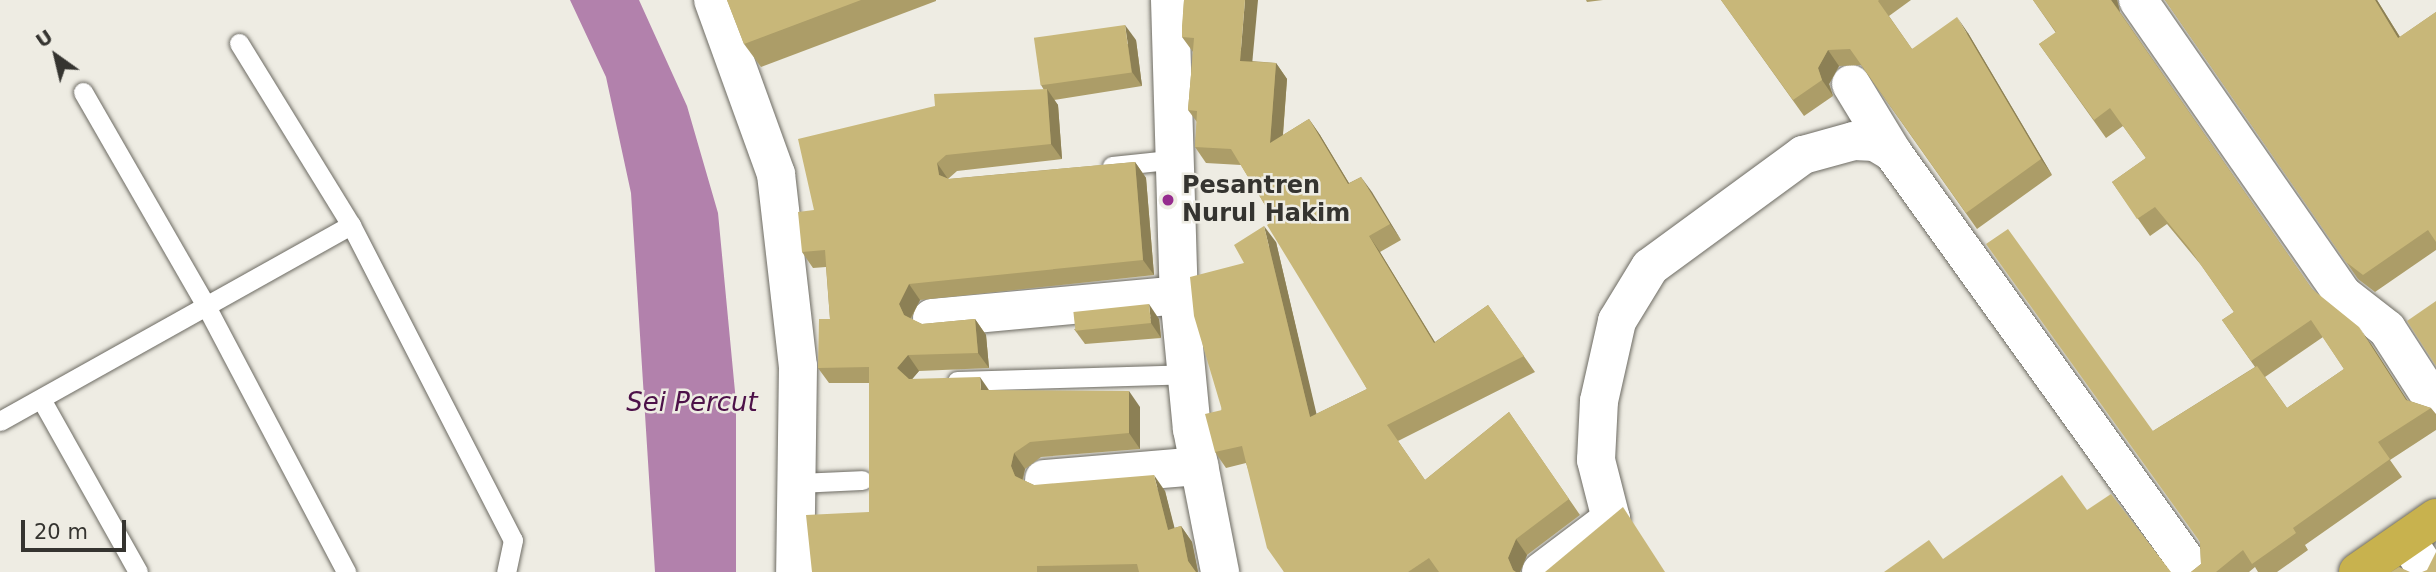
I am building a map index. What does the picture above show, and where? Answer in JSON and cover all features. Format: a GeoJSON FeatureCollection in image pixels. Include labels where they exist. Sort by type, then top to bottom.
{"type":"FeatureCollection","features":[{"type":"Feature","properties":{"kind":"highway"},"geometry":{"type":"LineString","coordinates":[[2358,572],[2422,529]]}},
{"type":"Feature","properties":{"kind":"street"},"geometry":{"type":"LineString","coordinates":[[713,0],[776,174],[798,366],[796,572]]}},
{"type":"Feature","properties":{"kind":"street"},"geometry":{"type":"LineString","coordinates":[[1170,0],[1177,159],[1179,295],[1199,466],[1220,572]]}},
{"type":"Feature","properties":{"kind":"street"},"geometry":{"type":"LineString","coordinates":[[2138,0],[2342,294],[2387,329],[2436,405]]}},
{"type":"Feature","properties":{"kind":"street"},"geometry":{"type":"LineString","coordinates":[[1851,84],[1893,153],[2194,572]]}},
{"type":"Feature","properties":{"kind":"street"},"geometry":{"type":"LineString","coordinates":[[1541,572],[1611,519],[1596,460],[1599,401],[1617,321],[1650,267],[1812,151],[1854,141],[1875,142],[1893,153]]}},
{"type":"Feature","properties":{"kind":"street"},"geometry":{"type":"LineString","coordinates":[[932,317],[1179,295]]}},
{"type":"Feature","properties":{"kind":"street"},"geometry":{"type":"LineString","coordinates":[[1044,479],[1199,466]]}},
{"type":"Feature","properties":{"kind":"street"},"geometry":{"type":"LineString","coordinates":[[2422,529],[2428,572]]}},
{"type":"Feature","properties":{"kind":"lane"},"geometry":{"type":"LineString","coordinates":[[239,43],[351,225],[513,540],[506,572]]}},
{"type":"Feature","properties":{"kind":"lane"},"geometry":{"type":"LineString","coordinates":[[83,92],[206,306],[346,572]]}},
{"type":"Feature","properties":{"kind":"lane"},"geometry":{"type":"LineString","coordinates":[[1095,168],[1177,159]]}},
{"type":"Feature","properties":{"kind":"lane"},"geometry":{"type":"LineString","coordinates":[[0,421],[351,225]]}},
{"type":"Feature","properties":{"kind":"lane"},"geometry":{"type":"LineString","coordinates":[[933,382],[1187,374]]}},
{"type":"Feature","properties":{"kind":"lane"},"geometry":{"type":"LineString","coordinates":[[41,399],[138,572]]}},
{"type":"Feature","properties":{"kind":"lane"},"geometry":{"type":"LineString","coordinates":[[797,483],[862,480]]}},
{"type":"Feature","properties":{"kind":"water","name":"Sei Percut"},"geometry":{"type":"Polygon","coordinates":[[[570,0],[639,0],[687,106],[718,213],[736,402],[736,572],[655,572],[631,193],[606,77],[570,0]]]}},
{"type":"Feature","properties":{"kind":"building"},"geometry":{"type":"Polygon","coordinates":[[[727,0],[861,0],[744,44],[727,0]]]}},
{"type":"Feature","properties":{"kind":"building"},"geometry":{"type":"Polygon","coordinates":[[[1184,0],[1245,0],[1240,61],[1276,63],[1270,143],[1309,119],[1348,184],[1361,177],[1390,224],[1369,236],[1434,343],[1488,305],[1524,356],[1387,425],[1425,480],[1509,412],[1569,499],[1516,539],[1508,558],[1516,572],[1439,572],[1429,558],[1408,572],[1284,572],[1267,548],[1242,446],[1215,452],[1205,414],[1222,410],[1194,316],[1190,277],[1244,263],[1234,245],[1264,226],[1310,417],[1367,389],[1267,225],[1274,220],[1231,149],[1195,147],[1197,111],[1188,110],[1194,38],[1182,37],[1184,0]]]}},
{"type":"Feature","properties":{"kind":"building"},"geometry":{"type":"Polygon","coordinates":[[[1721,0],[1879,0],[1912,49],[1957,17],[2041,159],[1966,213],[1850,49],[1828,50],[1818,68],[1822,80],[1793,100],[1721,0]]]}},
{"type":"Feature","properties":{"kind":"building"},"geometry":{"type":"Polygon","coordinates":[[[2033,0],[2111,0],[2312,289],[2359,327],[2406,400],[2431,408],[2378,442],[2390,459],[2293,528],[2296,533],[2252,564],[2243,550],[2216,572],[2191,572],[2201,564],[2200,542],[1986,244],[2008,229],[2153,431],[2257,366],[2287,408],[2344,369],[2311,320],[2251,361],[2222,320],[2234,312],[2189,248],[2155,207],[2137,219],[2112,182],[2146,158],[2110,108],[2094,120],[2039,44],[2056,32],[2033,0]]]}},
{"type":"Feature","properties":{"kind":"building"},"geometry":{"type":"Polygon","coordinates":[[[2165,0],[2375,0],[2398,38],[2436,12],[2436,242],[2428,230],[2363,275],[2346,262],[2165,0]]]}},
{"type":"Feature","properties":{"kind":"building"},"geometry":{"type":"Polygon","coordinates":[[[1125,25],[1132,73],[1041,85],[1034,38],[1125,25]]]}},
{"type":"Feature","properties":{"kind":"building"},"geometry":{"type":"Polygon","coordinates":[[[1047,89],[1051,144],[946,155],[937,163],[939,175],[949,179],[1135,162],[1143,260],[909,284],[899,304],[904,315],[922,324],[975,319],[978,353],[908,355],[897,368],[909,379],[980,377],[981,390],[1129,391],[1129,433],[1030,442],[1014,453],[1011,466],[1015,476],[1034,485],[1154,475],[1168,530],[1181,526],[1188,561],[1196,572],[1139,572],[1137,564],[1037,566],[1037,572],[812,572],[806,515],[869,512],[869,367],[818,368],[819,319],[830,319],[825,250],[802,252],[798,212],[814,210],[798,139],[935,106],[934,94],[1047,89]]]}},
{"type":"Feature","properties":{"kind":"building"},"geometry":{"type":"Polygon","coordinates":[[[2436,301],[2436,366],[2407,321],[2436,301]]]}},
{"type":"Feature","properties":{"kind":"building"},"geometry":{"type":"Polygon","coordinates":[[[1149,304],[1151,323],[1075,331],[1073,312],[1149,304]]]}},
{"type":"Feature","properties":{"kind":"building"},"geometry":{"type":"Polygon","coordinates":[[[2062,475],[2087,510],[2111,494],[2171,572],[1884,572],[1929,540],[1943,559],[2062,475]]]}},
{"type":"Feature","properties":{"kind":"building"},"geometry":{"type":"Polygon","coordinates":[[[1623,507],[1665,572],[1545,572],[1623,507]]]}},
{"type":"Feature","properties":{"kind":"building"},"geometry":{"type":"Polygon","coordinates":[[[2436,552],[2436,572],[2422,572],[2427,570],[2436,552]]]}},
{"type":"Feature","properties":{"kind":"building"},"geometry":{"type":"Polygon","coordinates":[[[2399,567],[2410,572],[2391,572],[2399,567]]]}},
{"type":"Feature","properties":{"kind":"place","name":"Pesantren Nurul Hakim"},"geometry":{"type":"Point","coordinates":[1168,200]}}]}
